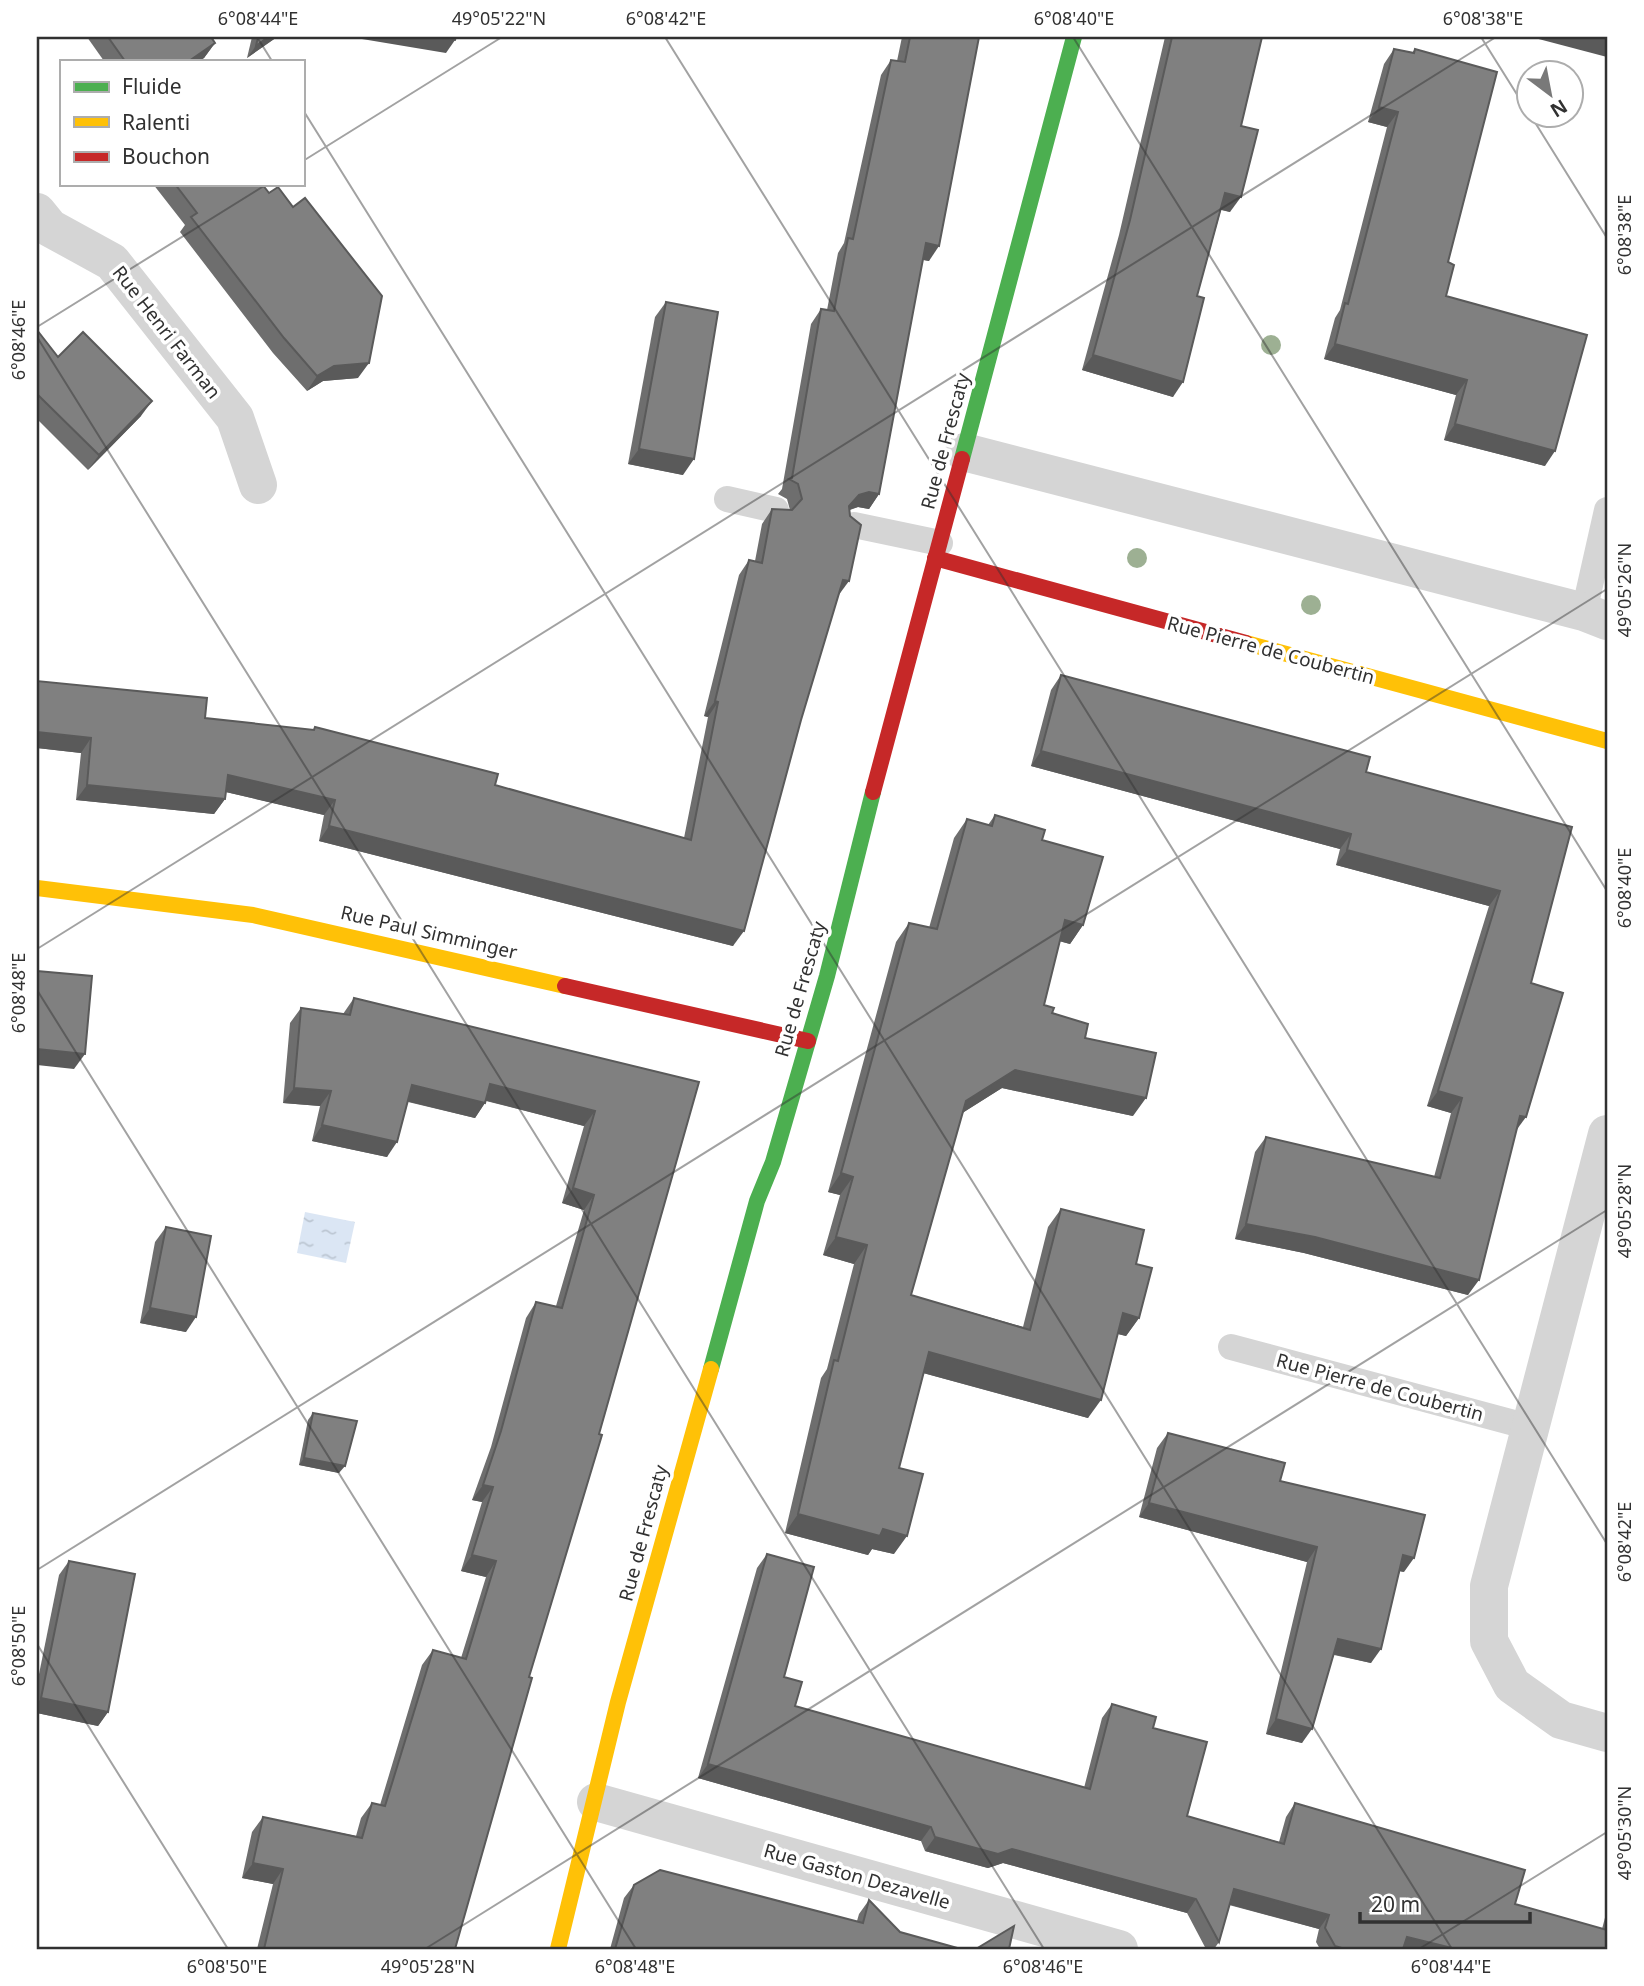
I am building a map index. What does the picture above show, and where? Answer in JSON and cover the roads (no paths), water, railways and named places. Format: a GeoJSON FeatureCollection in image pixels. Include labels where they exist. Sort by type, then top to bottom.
{"type":"FeatureCollection","features":[{"type":"Feature","properties":{"kind":"street","name":"Rue de Frescaty"},"geometry":{"type":"LineString","coordinates":[[558,1949],[596,1802],[618,1702],[757,1201],[773,1162],[838,937],[846,892],[1074,37]]}},
{"type":"Feature","properties":{"kind":"street","name":"Rue Henri Farman"},"geometry":{"type":"LineString","coordinates":[[37,212],[50,228],[112,262],[235,418],[258,485]]}},
{"type":"Feature","properties":{"kind":"street"},"geometry":{"type":"LineString","coordinates":[[964,452],[1595,617]]}},
{"type":"Feature","properties":{"kind":"street","name":"Rue Pierre de Coubertin"},"geometry":{"type":"LineString","coordinates":[[938,551],[1607,741]]}},
{"type":"Feature","properties":{"kind":"street","name":"Rue Paul Simminger"},"geometry":{"type":"LineString","coordinates":[[37,888],[253,915],[808,1041]]}},
{"type":"Feature","properties":{"kind":"street"},"geometry":{"type":"LineString","coordinates":[[1607,1134],[1489,1586],[1489,1641],[1512,1685],[1561,1720],[1607,1733]]}},
{"type":"Feature","properties":{"kind":"street","name":"Rue Gaston Dezavelle"},"geometry":{"type":"LineString","coordinates":[[596,1802],[1119,1949]]}},
{"type":"Feature","properties":{"kind":"lane"},"geometry":{"type":"LineString","coordinates":[[727,499],[776,510]]}},
{"type":"Feature","properties":{"kind":"lane"},"geometry":{"type":"LineString","coordinates":[[1595,617],[1607,510]]}},
{"type":"Feature","properties":{"kind":"lane"},"geometry":{"type":"LineString","coordinates":[[854,525],[938,551]]}},
{"type":"Feature","properties":{"kind":"lane","name":"Rue Pierre de Coubertin"},"geometry":{"type":"LineString","coordinates":[[1231,1347],[1529,1427]]}},
{"type":"Feature","properties":{"kind":"water"},"geometry":{"type":"Polygon","coordinates":[[[305,1212],[355,1222],[346,1263],[297,1253],[305,1212]]]}}]}
